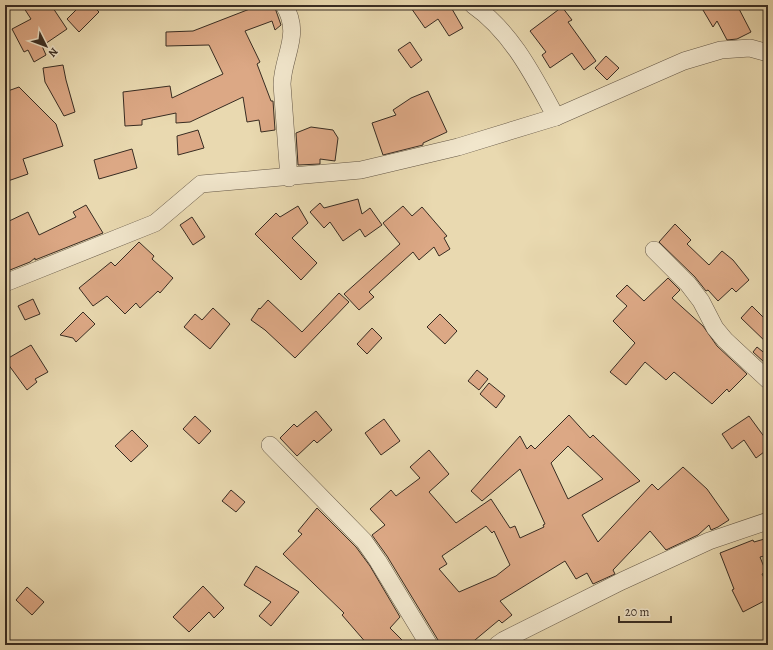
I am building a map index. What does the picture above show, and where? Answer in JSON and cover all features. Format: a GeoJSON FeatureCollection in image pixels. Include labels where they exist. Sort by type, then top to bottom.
{"type":"FeatureCollection","features":[{"type":"Feature","properties":{"kind":"street"},"geometry":{"type":"LineString","coordinates":[[284,5],[289,13],[292,33],[290,50],[283,71],[282,84],[289,178]]}},
{"type":"Feature","properties":{"kind":"street"},"geometry":{"type":"LineString","coordinates":[[473,5],[493,21],[506,36],[538,84],[556,117]]}},
{"type":"Feature","properties":{"kind":"street"},"geometry":{"type":"LineString","coordinates":[[5,283],[155,223],[189,192],[201,184],[289,178],[361,170],[458,147],[556,117],[684,61],[721,50],[750,48],[768,53]]}},
{"type":"Feature","properties":{"kind":"street"},"geometry":{"type":"LineString","coordinates":[[654,250],[697,295],[715,328],[725,340],[768,380]]}},
{"type":"Feature","properties":{"kind":"street"},"geometry":{"type":"LineString","coordinates":[[270,445],[364,541],[378,561],[429,645]]}},
{"type":"Feature","properties":{"kind":"street"},"geometry":{"type":"LineString","coordinates":[[497,645],[504,640],[622,581],[709,541],[768,521]]}},
{"type":"Feature","properties":{"kind":"building"},"geometry":{"type":"Polygon","coordinates":[[[22,5],[51,5],[67,29],[42,46],[46,55],[34,62],[28,50],[24,52],[12,29],[31,19],[22,5]]]}},
{"type":"Feature","properties":{"kind":"building"},"geometry":{"type":"Polygon","coordinates":[[[81,5],[92,5],[99,12],[79,32],[67,19],[81,5]]]}},
{"type":"Feature","properties":{"kind":"building"},"geometry":{"type":"Polygon","coordinates":[[[260,5],[274,5],[281,25],[275,30],[272,21],[245,31],[260,62],[257,64],[271,101],[273,101],[275,130],[261,132],[259,120],[247,122],[243,97],[190,122],[176,123],[176,113],[142,120],[142,125],[125,126],[123,92],[170,86],[172,98],[223,74],[209,45],[166,46],[166,32],[193,31],[260,5]]]}},
{"type":"Feature","properties":{"kind":"building"},"geometry":{"type":"Polygon","coordinates":[[[409,5],[458,5],[452,9],[463,28],[449,36],[438,19],[425,28],[409,5]]]}},
{"type":"Feature","properties":{"kind":"building"},"geometry":{"type":"Polygon","coordinates":[[[700,5],[737,5],[751,32],[737,39],[727,40],[717,21],[713,27],[700,5]]]}},
{"type":"Feature","properties":{"kind":"building"},"geometry":{"type":"Polygon","coordinates":[[[562,7],[572,20],[568,22],[596,61],[584,70],[572,53],[550,68],[542,55],[546,52],[530,31],[562,7]]]}},
{"type":"Feature","properties":{"kind":"building"},"geometry":{"type":"Polygon","coordinates":[[[410,42],[422,60],[411,68],[398,50],[410,42]]]}},
{"type":"Feature","properties":{"kind":"building"},"geometry":{"type":"Polygon","coordinates":[[[606,56],[619,68],[607,80],[595,68],[606,56]]]}},
{"type":"Feature","properties":{"kind":"building"},"geometry":{"type":"Polygon","coordinates":[[[63,65],[75,112],[64,116],[45,82],[43,68],[63,65]]]}},
{"type":"Feature","properties":{"kind":"building"},"geometry":{"type":"Polygon","coordinates":[[[19,87],[56,124],[63,146],[23,159],[28,174],[5,182],[5,92],[19,87]]]}},
{"type":"Feature","properties":{"kind":"building"},"geometry":{"type":"Polygon","coordinates":[[[428,91],[447,132],[423,143],[423,145],[383,155],[372,123],[396,115],[393,110],[411,98],[428,91]]]}},
{"type":"Feature","properties":{"kind":"building"},"geometry":{"type":"Polygon","coordinates":[[[311,127],[333,130],[338,138],[335,161],[320,159],[320,164],[298,165],[296,133],[311,127]]]}},
{"type":"Feature","properties":{"kind":"building"},"geometry":{"type":"Polygon","coordinates":[[[198,130],[204,148],[178,155],[177,136],[198,130]]]}},
{"type":"Feature","properties":{"kind":"building"},"geometry":{"type":"Polygon","coordinates":[[[132,149],[137,168],[99,179],[94,160],[132,149]]]}},
{"type":"Feature","properties":{"kind":"building"},"geometry":{"type":"Polygon","coordinates":[[[358,199],[362,214],[370,208],[382,225],[365,237],[360,229],[343,241],[330,222],[324,228],[310,212],[320,203],[324,208],[358,199]]]}},
{"type":"Feature","properties":{"kind":"building"},"geometry":{"type":"Polygon","coordinates":[[[86,205],[103,233],[35,260],[35,258],[30,262],[5,272],[5,223],[28,212],[39,235],[76,217],[73,212],[86,205]]]}},
{"type":"Feature","properties":{"kind":"building"},"geometry":{"type":"Polygon","coordinates":[[[298,206],[308,223],[292,238],[317,263],[301,280],[255,234],[276,213],[280,217],[298,206]]]}},
{"type":"Feature","properties":{"kind":"building"},"geometry":{"type":"Polygon","coordinates":[[[403,206],[412,216],[422,207],[447,236],[444,238],[450,249],[439,256],[434,247],[419,260],[413,252],[369,292],[374,297],[359,310],[344,294],[400,244],[383,223],[403,206]]]}},
{"type":"Feature","properties":{"kind":"building"},"geometry":{"type":"Polygon","coordinates":[[[192,217],[205,237],[193,245],[180,225],[192,217]]]}},
{"type":"Feature","properties":{"kind":"building"},"geometry":{"type":"Polygon","coordinates":[[[675,224],[691,240],[687,244],[709,265],[722,251],[733,260],[749,280],[736,292],[732,288],[718,301],[708,290],[706,291],[695,277],[659,242],[675,224]]]}},
{"type":"Feature","properties":{"kind":"building"},"geometry":{"type":"Polygon","coordinates":[[[139,242],[154,256],[152,259],[173,278],[160,293],[158,291],[140,308],[136,303],[125,314],[107,296],[93,306],[79,288],[111,262],[115,266],[139,242]]]}},
{"type":"Feature","properties":{"kind":"building"},"geometry":{"type":"Polygon","coordinates":[[[668,278],[680,290],[672,298],[703,326],[717,346],[747,374],[729,392],[727,389],[712,404],[674,372],[666,380],[645,362],[626,385],[610,372],[635,343],[613,321],[627,306],[616,296],[627,285],[644,301],[668,278]]]}},
{"type":"Feature","properties":{"kind":"building"},"geometry":{"type":"Polygon","coordinates":[[[339,293],[349,302],[295,358],[265,330],[251,320],[259,308],[260,309],[268,300],[302,332],[339,293]]]}},
{"type":"Feature","properties":{"kind":"building"},"geometry":{"type":"Polygon","coordinates":[[[33,299],[40,314],[25,320],[18,306],[33,299]]]}},
{"type":"Feature","properties":{"kind":"building"},"geometry":{"type":"Polygon","coordinates":[[[752,306],[768,322],[768,344],[741,318],[752,306]]]}},
{"type":"Feature","properties":{"kind":"building"},"geometry":{"type":"Polygon","coordinates":[[[213,308],[230,324],[210,349],[184,327],[195,314],[202,320],[213,308]]]}},
{"type":"Feature","properties":{"kind":"building"},"geometry":{"type":"Polygon","coordinates":[[[83,312],[95,324],[76,342],[73,338],[60,335],[83,312]]]}},
{"type":"Feature","properties":{"kind":"building"},"geometry":{"type":"Polygon","coordinates":[[[440,314],[457,331],[445,344],[427,327],[440,314]]]}},
{"type":"Feature","properties":{"kind":"building"},"geometry":{"type":"Polygon","coordinates":[[[372,328],[382,338],[367,354],[357,344],[372,328]]]}},
{"type":"Feature","properties":{"kind":"building"},"geometry":{"type":"Polygon","coordinates":[[[31,345],[48,372],[35,379],[37,382],[27,390],[5,360],[31,345]]]}},
{"type":"Feature","properties":{"kind":"building"},"geometry":{"type":"Polygon","coordinates":[[[757,347],[768,356],[764,362],[753,352],[757,347]]]}},
{"type":"Feature","properties":{"kind":"building"},"geometry":{"type":"Polygon","coordinates":[[[477,370],[488,379],[479,390],[468,381],[477,370]]]}},
{"type":"Feature","properties":{"kind":"building"},"geometry":{"type":"Polygon","coordinates":[[[489,383],[505,396],[496,408],[480,394],[489,383]]]}},
{"type":"Feature","properties":{"kind":"building"},"geometry":{"type":"Polygon","coordinates":[[[316,411],[332,430],[317,443],[314,440],[297,456],[280,438],[294,424],[297,427],[316,411]]]}},
{"type":"Feature","properties":{"kind":"building"},"geometry":{"type":"Polygon","coordinates":[[[569,415],[590,438],[593,435],[640,481],[582,515],[598,542],[652,484],[658,490],[683,467],[707,489],[729,520],[711,530],[709,525],[698,535],[666,550],[650,531],[613,570],[615,574],[593,584],[587,573],[576,579],[565,561],[500,601],[512,615],[502,623],[499,620],[469,645],[439,645],[438,640],[387,556],[372,535],[385,525],[370,509],[391,490],[396,496],[420,478],[410,467],[429,450],[449,474],[429,492],[456,523],[491,499],[510,528],[515,526],[520,538],[544,527],[543,525],[545,524],[520,469],[482,501],[471,491],[520,436],[527,449],[531,445],[535,449],[569,415]],[[568,446],[551,463],[568,499],[603,479],[568,446]],[[486,526],[442,556],[447,564],[439,569],[459,592],[496,576],[510,565],[494,531],[492,533],[486,526]]]}},
{"type":"Feature","properties":{"kind":"building"},"geometry":{"type":"Polygon","coordinates":[[[195,416],[211,431],[199,444],[183,429],[195,416]]]}},
{"type":"Feature","properties":{"kind":"building"},"geometry":{"type":"Polygon","coordinates":[[[749,416],[768,442],[768,449],[756,458],[744,440],[732,449],[722,434],[749,416]]]}},
{"type":"Feature","properties":{"kind":"building"},"geometry":{"type":"Polygon","coordinates":[[[384,419],[400,441],[381,455],[365,433],[384,419]]]}},
{"type":"Feature","properties":{"kind":"building"},"geometry":{"type":"Polygon","coordinates":[[[132,430],[148,446],[131,462],[115,446],[132,430]]]}},
{"type":"Feature","properties":{"kind":"building"},"geometry":{"type":"Polygon","coordinates":[[[231,490],[245,502],[236,512],[222,501],[231,490]]]}},
{"type":"Feature","properties":{"kind":"building"},"geometry":{"type":"Polygon","coordinates":[[[317,508],[356,547],[370,566],[400,617],[390,628],[407,645],[368,645],[342,615],[344,613],[283,554],[302,534],[298,531],[317,508]]]}},
{"type":"Feature","properties":{"kind":"building"},"geometry":{"type":"Polygon","coordinates":[[[768,538],[768,555],[760,557],[766,572],[762,574],[768,585],[768,599],[743,612],[732,590],[734,589],[720,553],[753,540],[754,542],[768,538]]]}},
{"type":"Feature","properties":{"kind":"building"},"geometry":{"type":"Polygon","coordinates":[[[256,566],[299,592],[271,626],[259,616],[271,602],[244,585],[256,566]]]}},
{"type":"Feature","properties":{"kind":"building"},"geometry":{"type":"Polygon","coordinates":[[[203,586],[224,608],[214,618],[209,612],[189,632],[173,617],[203,586]]]}},
{"type":"Feature","properties":{"kind":"building"},"geometry":{"type":"Polygon","coordinates":[[[27,587],[44,602],[32,615],[16,600],[27,587]]]}}]}
